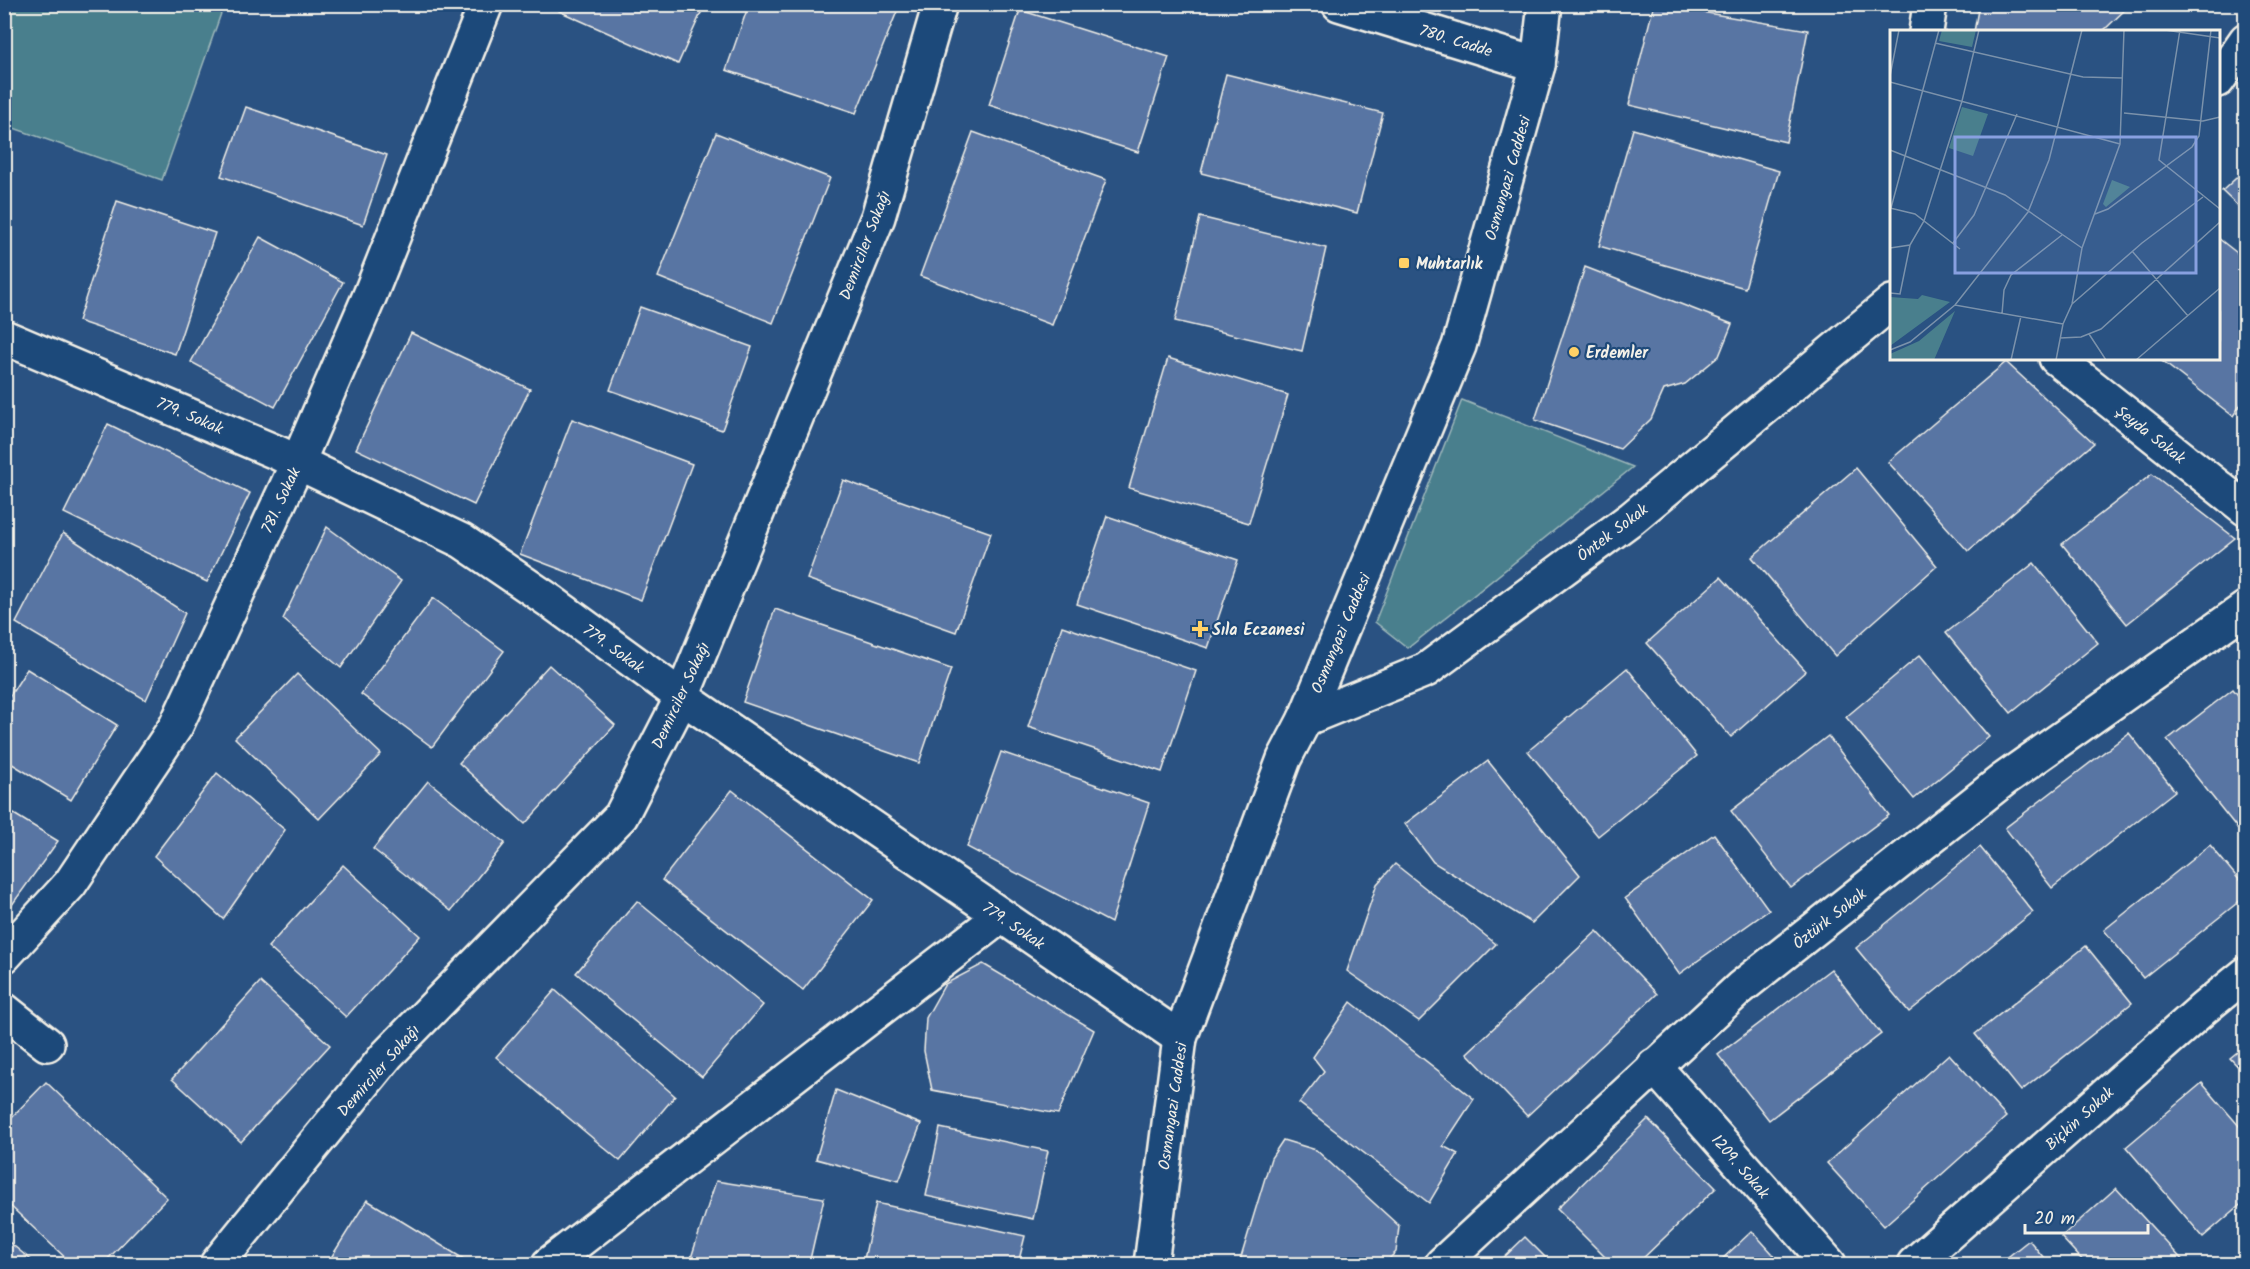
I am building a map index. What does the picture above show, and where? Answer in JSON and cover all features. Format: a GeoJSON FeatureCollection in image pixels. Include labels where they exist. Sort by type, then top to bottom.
{"type":"FeatureCollection","features":[{"type":"Feature","properties":{"kind":"street","name":"781. Sokak"},"geometry":{"type":"LineString","coordinates":[[4,956],[70,884],[176,726],[298,462],[370,295],[486,4]]}},
{"type":"Feature","properties":{"kind":"street","name":"Demirciler Sokağı"},"geometry":{"type":"LineString","coordinates":[[217,1264],[387,1055],[621,816],[682,697],[878,218],[940,4]]}},
{"type":"Feature","properties":{"kind":"street","name":"780. Cadde"},"geometry":{"type":"LineString","coordinates":[[1340,4],[1538,65]]}},
{"type":"Feature","properties":{"kind":"street","name":"Osmangazi Caddesi"},"geometry":{"type":"LineString","coordinates":[[1151,1264],[1180,1038],[1284,759],[1305,719],[1460,346],[1538,65],[1545,4]]}},
{"type":"Feature","properties":{"kind":"street"},"geometry":{"type":"LineString","coordinates":[[1926,30],[1930,4]]}},
{"type":"Feature","properties":{"kind":"street"},"geometry":{"type":"LineString","coordinates":[[2220,77],[2246,40]]}},
{"type":"Feature","properties":{"kind":"street","name":"Öntek Sokak"},"geometry":{"type":"LineString","coordinates":[[1305,719],[1426,670],[1632,518],[1890,304]]}},
{"type":"Feature","properties":{"kind":"street","name":"779. Sokak"},"geometry":{"type":"LineString","coordinates":[[4,337],[298,462],[462,541],[553,603],[682,697],[1180,1038]]}},
{"type":"Feature","properties":{"kind":"street","name":"Şeyda Sokak"},"geometry":{"type":"LineString","coordinates":[[2059,360],[2246,509]]}},
{"type":"Feature","properties":{"kind":"street","name":"Öztürk Sokak"},"geometry":{"type":"LineString","coordinates":[[1442,1264],[1740,988],[2003,780],[2246,608]]}},
{"type":"Feature","properties":{"kind":"street"},"geometry":{"type":"LineString","coordinates":[[549,1264],[1001,916]]}},
{"type":"Feature","properties":{"kind":"street","name":"Biçkin Sokak"},"geometry":{"type":"LineString","coordinates":[[1914,1264],[2204,1008],[2246,974]]}},
{"type":"Feature","properties":{"kind":"street"},"geometry":{"type":"LineString","coordinates":[[4,1010],[47,1044]]}},
{"type":"Feature","properties":{"kind":"street","name":"1209. Sokak"},"geometry":{"type":"LineString","coordinates":[[1654,1066],[1829,1264]]}},
{"type":"Feature","properties":{"kind":"green space"},"geometry":{"type":"Polygon","coordinates":[[[5,4],[224,5],[162,180],[5,125],[5,4]]]}},
{"type":"Feature","properties":{"kind":"green space"},"geometry":{"type":"Polygon","coordinates":[[[1462,400],[1633,467],[1408,648],[1375,622],[1462,400]]]}},
{"type":"Feature","properties":{"kind":"building"},"geometry":{"type":"Polygon","coordinates":[[[561,4],[705,4],[678,64],[559,11],[561,4]]]}},
{"type":"Feature","properties":{"kind":"building"},"geometry":{"type":"Polygon","coordinates":[[[749,4],[900,4],[856,113],[726,70],[749,4]]]}},
{"type":"Feature","properties":{"kind":"building"},"geometry":{"type":"Polygon","coordinates":[[[1654,4],[1808,30],[1786,142],[1629,105],[1654,4]]]}},
{"type":"Feature","properties":{"kind":"building"},"geometry":{"type":"Polygon","coordinates":[[[1979,4],[2131,4],[2104,30],[1974,30],[1979,4]]]}},
{"type":"Feature","properties":{"kind":"building"},"geometry":{"type":"Polygon","coordinates":[[[1020,10],[1169,57],[1138,152],[989,105],[1020,10]]]}},
{"type":"Feature","properties":{"kind":"building"},"geometry":{"type":"Polygon","coordinates":[[[1226,74],[1383,113],[1357,213],[1201,173],[1226,74]]]}},
{"type":"Feature","properties":{"kind":"building"},"geometry":{"type":"Polygon","coordinates":[[[246,107],[387,155],[363,225],[221,176],[246,107]]]}},
{"type":"Feature","properties":{"kind":"building"},"geometry":{"type":"Polygon","coordinates":[[[1633,129],[1779,171],[1745,288],[1599,246],[1633,129]]]}},
{"type":"Feature","properties":{"kind":"building"},"geometry":{"type":"Polygon","coordinates":[[[973,132],[1106,180],[1052,325],[920,276],[973,132]]]}},
{"type":"Feature","properties":{"kind":"building"},"geometry":{"type":"Polygon","coordinates":[[[716,133],[830,178],[773,323],[658,277],[716,133]]]}},
{"type":"Feature","properties":{"kind":"building"},"geometry":{"type":"Polygon","coordinates":[[[2246,169],[2246,214],[2222,191],[2246,169]]]}},
{"type":"Feature","properties":{"kind":"building"},"geometry":{"type":"Polygon","coordinates":[[[117,201],[215,233],[175,354],[78,321],[117,201]]]}},
{"type":"Feature","properties":{"kind":"building"},"geometry":{"type":"Polygon","coordinates":[[[1200,217],[1326,248],[1302,351],[1175,321],[1200,217]]]}},
{"type":"Feature","properties":{"kind":"building"},"geometry":{"type":"Polygon","coordinates":[[[260,237],[343,282],[275,407],[191,362],[260,237]]]}},
{"type":"Feature","properties":{"kind":"building"},"geometry":{"type":"Polygon","coordinates":[[[2220,240],[2246,260],[2246,397],[2233,416],[2161,360],[2220,360],[2220,240]]]}},
{"type":"Feature","properties":{"kind":"building"},"geometry":{"type":"Polygon","coordinates":[[[1585,267],[1732,324],[1719,356],[1685,384],[1664,390],[1651,419],[1620,449],[1535,420],[1585,267]]]}},
{"type":"Feature","properties":{"kind":"building"},"geometry":{"type":"Polygon","coordinates":[[[640,307],[752,347],[722,430],[610,390],[640,307]]]}},
{"type":"Feature","properties":{"kind":"building"},"geometry":{"type":"Polygon","coordinates":[[[411,333],[530,389],[474,505],[356,449],[411,333]]]}},
{"type":"Feature","properties":{"kind":"building"},"geometry":{"type":"Polygon","coordinates":[[[1168,358],[1288,395],[1249,523],[1129,488],[1168,358]]]}},
{"type":"Feature","properties":{"kind":"building"},"geometry":{"type":"Polygon","coordinates":[[[2006,362],[2094,443],[1968,551],[1888,462],[2006,362]]]}},
{"type":"Feature","properties":{"kind":"building"},"geometry":{"type":"Polygon","coordinates":[[[572,419],[692,464],[641,600],[520,554],[572,419]]]}},
{"type":"Feature","properties":{"kind":"building"},"geometry":{"type":"Polygon","coordinates":[[[108,424],[250,493],[207,582],[64,513],[108,424]]]}},
{"type":"Feature","properties":{"kind":"building"},"geometry":{"type":"Polygon","coordinates":[[[1856,468],[1937,566],[1835,656],[1752,557],[1856,468]]]}},
{"type":"Feature","properties":{"kind":"building"},"geometry":{"type":"Polygon","coordinates":[[[2152,474],[2235,538],[2127,624],[2062,544],[2152,474]]]}},
{"type":"Feature","properties":{"kind":"building"},"geometry":{"type":"Polygon","coordinates":[[[843,480],[991,533],[956,632],[807,579],[843,480]]]}},
{"type":"Feature","properties":{"kind":"building"},"geometry":{"type":"Polygon","coordinates":[[[1107,516],[1238,560],[1208,648],[1077,604],[1107,516]]]}},
{"type":"Feature","properties":{"kind":"building"},"geometry":{"type":"Polygon","coordinates":[[[327,527],[401,581],[341,668],[283,619],[327,527]]]}},
{"type":"Feature","properties":{"kind":"building"},"geometry":{"type":"Polygon","coordinates":[[[63,533],[185,613],[146,700],[16,623],[63,533]]]}},
{"type":"Feature","properties":{"kind":"building"},"geometry":{"type":"Polygon","coordinates":[[[2034,563],[2098,643],[2011,713],[1946,633],[2034,563]]]}},
{"type":"Feature","properties":{"kind":"building"},"geometry":{"type":"Polygon","coordinates":[[[1721,577],[1806,671],[1731,737],[1647,643],[1721,577]]]}},
{"type":"Feature","properties":{"kind":"building"},"geometry":{"type":"Polygon","coordinates":[[[433,598],[504,651],[432,747],[361,694],[433,598]]]}},
{"type":"Feature","properties":{"kind":"building"},"geometry":{"type":"Polygon","coordinates":[[[775,609],[951,669],[919,763],[743,702],[775,609]]]}},
{"type":"Feature","properties":{"kind":"building"},"geometry":{"type":"Polygon","coordinates":[[[1062,626],[1196,671],[1162,772],[1028,727],[1062,626]]]}},
{"type":"Feature","properties":{"kind":"building"},"geometry":{"type":"Polygon","coordinates":[[[1920,655],[1989,737],[1914,799],[1846,717],[1920,655]]]}},
{"type":"Feature","properties":{"kind":"building"},"geometry":{"type":"Polygon","coordinates":[[[549,665],[615,725],[525,824],[459,763],[549,665]]]}},
{"type":"Feature","properties":{"kind":"building"},"geometry":{"type":"Polygon","coordinates":[[[1627,668],[1697,756],[1598,836],[1528,751],[1627,668]]]}},
{"type":"Feature","properties":{"kind":"building"},"geometry":{"type":"Polygon","coordinates":[[[27,669],[117,725],[71,800],[4,759],[4,705],[27,669]]]}},
{"type":"Feature","properties":{"kind":"building"},"geometry":{"type":"Polygon","coordinates":[[[297,674],[381,754],[319,819],[235,738],[297,674]]]}},
{"type":"Feature","properties":{"kind":"building"},"geometry":{"type":"Polygon","coordinates":[[[2233,689],[2246,705],[2246,839],[2167,740],[2233,689]]]}},
{"type":"Feature","properties":{"kind":"building"},"geometry":{"type":"Polygon","coordinates":[[[2129,733],[2175,791],[2052,888],[2005,828],[2129,733]]]}},
{"type":"Feature","properties":{"kind":"building"},"geometry":{"type":"Polygon","coordinates":[[[1828,736],[1889,815],[1791,888],[1731,811],[1828,736]]]}},
{"type":"Feature","properties":{"kind":"building"},"geometry":{"type":"Polygon","coordinates":[[[1001,752],[1149,803],[1111,923],[967,847],[1001,752]]]}},
{"type":"Feature","properties":{"kind":"building"},"geometry":{"type":"Polygon","coordinates":[[[1488,761],[1580,875],[1532,923],[1433,862],[1405,824],[1488,761]]]}},
{"type":"Feature","properties":{"kind":"building"},"geometry":{"type":"Polygon","coordinates":[[[217,773],[285,830],[223,919],[154,856],[217,773]]]}},
{"type":"Feature","properties":{"kind":"building"},"geometry":{"type":"Polygon","coordinates":[[[428,781],[505,843],[451,911],[373,849],[428,781]]]}},
{"type":"Feature","properties":{"kind":"building"},"geometry":{"type":"Polygon","coordinates":[[[732,790],[873,900],[803,990],[662,880],[732,790]]]}},
{"type":"Feature","properties":{"kind":"building"},"geometry":{"type":"Polygon","coordinates":[[[4,808],[58,841],[4,916],[4,808]]]}},
{"type":"Feature","properties":{"kind":"building"},"geometry":{"type":"Polygon","coordinates":[[[1714,834],[1769,910],[1679,974],[1625,898],[1714,834]]]}},
{"type":"Feature","properties":{"kind":"building"},"geometry":{"type":"Polygon","coordinates":[[[2210,845],[2246,888],[2246,896],[2143,978],[2104,930],[2210,845]]]}},
{"type":"Feature","properties":{"kind":"building"},"geometry":{"type":"Polygon","coordinates":[[[1980,847],[2033,912],[1909,1012],[1856,948],[1980,847]]]}},
{"type":"Feature","properties":{"kind":"building"},"geometry":{"type":"Polygon","coordinates":[[[1395,864],[1496,944],[1419,1021],[1347,971],[1377,884],[1395,864]]]}},
{"type":"Feature","properties":{"kind":"building"},"geometry":{"type":"Polygon","coordinates":[[[343,865],[420,936],[346,1017],[268,947],[343,865]]]}},
{"type":"Feature","properties":{"kind":"building"},"geometry":{"type":"Polygon","coordinates":[[[637,901],[763,1005],[702,1077],[576,973],[637,901]]]}},
{"type":"Feature","properties":{"kind":"building"},"geometry":{"type":"Polygon","coordinates":[[[1597,931],[1657,994],[1527,1116],[1467,1053],[1597,931]]]}},
{"type":"Feature","properties":{"kind":"building"},"geometry":{"type":"Polygon","coordinates":[[[2086,946],[2132,1003],[2021,1091],[1975,1034],[2086,946]]]}},
{"type":"Feature","properties":{"kind":"building"},"geometry":{"type":"Polygon","coordinates":[[[983,964],[1094,1030],[1058,1114],[932,1090],[924,1051],[926,1018],[945,984],[983,964]]]}},
{"type":"Feature","properties":{"kind":"building"},"geometry":{"type":"Polygon","coordinates":[[[1831,969],[1881,1034],[1769,1120],[1718,1055],[1831,969]]]}},
{"type":"Feature","properties":{"kind":"building"},"geometry":{"type":"Polygon","coordinates":[[[260,982],[330,1045],[241,1142],[172,1079],[260,982]]]}},
{"type":"Feature","properties":{"kind":"building"},"geometry":{"type":"Polygon","coordinates":[[[555,990],[675,1096],[620,1161],[496,1057],[555,990]]]}},
{"type":"Feature","properties":{"kind":"building"},"geometry":{"type":"Polygon","coordinates":[[[1351,1002],[1474,1099],[1443,1146],[1458,1154],[1429,1203],[1299,1103],[1324,1071],[1313,1057],[1351,1002]]]}},
{"type":"Feature","properties":{"kind":"building"},"geometry":{"type":"Polygon","coordinates":[[[2246,1045],[2246,1075],[2230,1058],[2246,1045]]]}},
{"type":"Feature","properties":{"kind":"building"},"geometry":{"type":"Polygon","coordinates":[[[1949,1054],[2006,1117],[1884,1226],[1827,1163],[1949,1054]]]}},
{"type":"Feature","properties":{"kind":"building"},"geometry":{"type":"Polygon","coordinates":[[[46,1082],[167,1198],[103,1264],[72,1264],[4,1200],[4,1125],[46,1082]]]}},
{"type":"Feature","properties":{"kind":"building"},"geometry":{"type":"Polygon","coordinates":[[[2202,1083],[2246,1134],[2246,1200],[2203,1237],[2126,1147],[2202,1083]]]}},
{"type":"Feature","properties":{"kind":"building"},"geometry":{"type":"Polygon","coordinates":[[[836,1090],[921,1124],[899,1181],[816,1159],[836,1090]]]}},
{"type":"Feature","properties":{"kind":"building"},"geometry":{"type":"Polygon","coordinates":[[[1648,1119],[1716,1188],[1637,1264],[1612,1264],[1557,1209],[1648,1119]]]}},
{"type":"Feature","properties":{"kind":"building"},"geometry":{"type":"Polygon","coordinates":[[[940,1128],[1048,1151],[1033,1219],[926,1196],[940,1128]]]}},
{"type":"Feature","properties":{"kind":"building"},"geometry":{"type":"Polygon","coordinates":[[[1283,1140],[1316,1150],[1399,1226],[1396,1252],[1384,1264],[1239,1264],[1271,1158],[1283,1140]]]}},
{"type":"Feature","properties":{"kind":"building"},"geometry":{"type":"Polygon","coordinates":[[[716,1181],[824,1198],[809,1264],[689,1264],[716,1181]]]}},
{"type":"Feature","properties":{"kind":"building"},"geometry":{"type":"Polygon","coordinates":[[[2116,1188],[2186,1264],[2086,1264],[2061,1237],[2116,1188]]]}},
{"type":"Feature","properties":{"kind":"building"},"geometry":{"type":"Polygon","coordinates":[[[367,1200],[472,1264],[327,1264],[367,1200]]]}},
{"type":"Feature","properties":{"kind":"building"},"geometry":{"type":"Polygon","coordinates":[[[876,1203],[1025,1236],[1018,1264],[863,1264],[876,1203]]]}},
{"type":"Feature","properties":{"kind":"building"},"geometry":{"type":"Polygon","coordinates":[[[1752,1231],[1782,1264],[1717,1264],[1752,1231]]]}},
{"type":"Feature","properties":{"kind":"building"},"geometry":{"type":"Polygon","coordinates":[[[1525,1237],[1552,1264],[1497,1264],[1525,1237]]]}},
{"type":"Feature","properties":{"kind":"building"},"geometry":{"type":"Polygon","coordinates":[[[4,1238],[36,1264],[4,1264],[4,1238]]]}},
{"type":"Feature","properties":{"kind":"building"},"geometry":{"type":"Polygon","coordinates":[[[2029,1240],[2049,1264],[1999,1264],[2029,1240]]]}},
{"type":"Feature","properties":{"kind":"place","name":"Muhtarlık"},"geometry":{"type":"Point","coordinates":[1404,263]}},
{"type":"Feature","properties":{"kind":"place","name":"Erdemler"},"geometry":{"type":"Point","coordinates":[1574,352]}},
{"type":"Feature","properties":{"kind":"place","name":"Sıla Eczanesi"},"geometry":{"type":"Point","coordinates":[1200,629]}}]}
